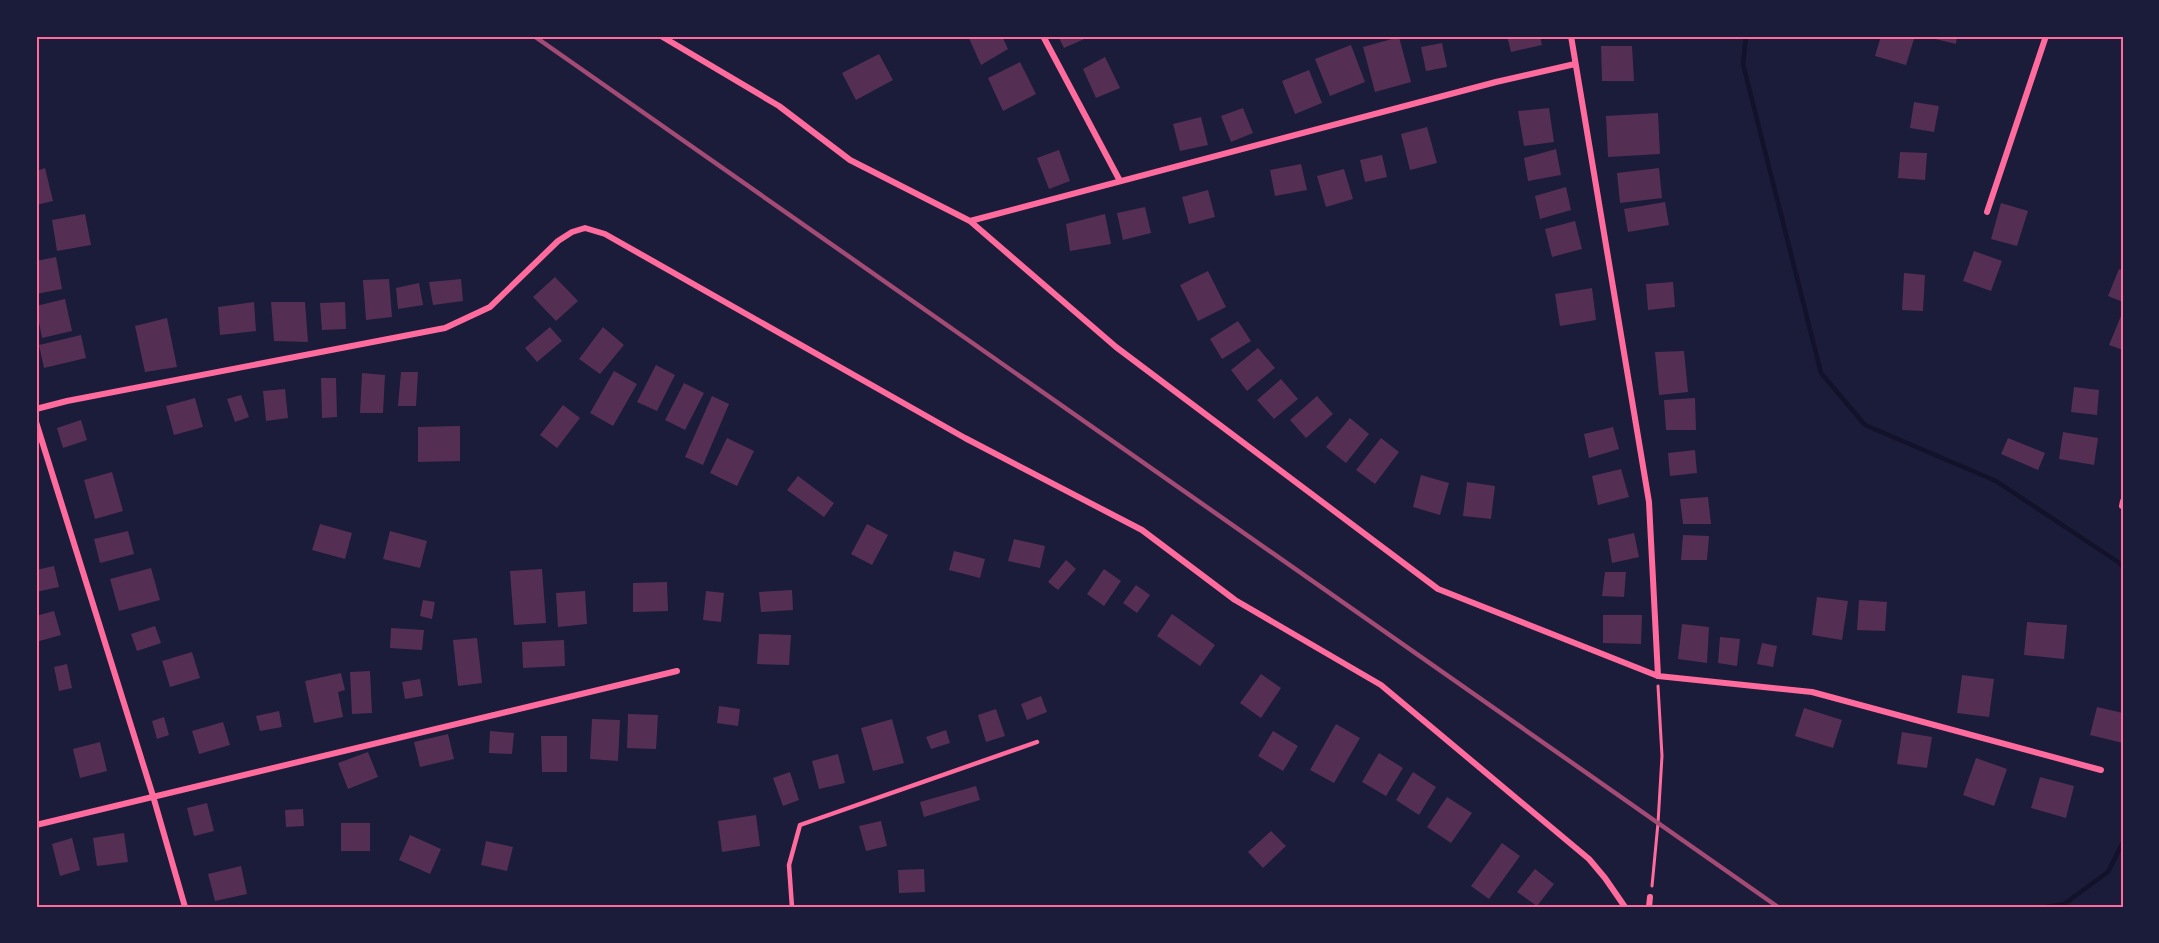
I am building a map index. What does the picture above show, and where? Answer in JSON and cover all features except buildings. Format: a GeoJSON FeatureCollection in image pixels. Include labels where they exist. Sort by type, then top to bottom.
{"type":"FeatureCollection","features":[{"type":"Feature","properties":{"kind":"street"},"geometry":{"type":"LineString","coordinates":[[661,36],[779,106],[850,160],[970,221],[1116,347],[1438,589],[1658,676],[1812,692],[2101,770]]}},
{"type":"Feature","properties":{"kind":"street"},"geometry":{"type":"LineString","coordinates":[[1043,36],[1120,181]]}},
{"type":"Feature","properties":{"kind":"street"},"geometry":{"type":"LineString","coordinates":[[1571,36],[1649,502],[1658,676]]}},
{"type":"Feature","properties":{"kind":"street"},"geometry":{"type":"LineString","coordinates":[[1987,212],[2046,36]]}},
{"type":"Feature","properties":{"kind":"street"},"geometry":{"type":"LineString","coordinates":[[970,221],[1496,82],[1575,64]]}},
{"type":"Feature","properties":{"kind":"street"},"geometry":{"type":"LineString","coordinates":[[36,409],[445,328],[490,308],[558,241],[572,232],[585,228],[605,234],[964,438],[1142,530],[1235,600],[1382,685],[1589,859],[1625,907]]}},
{"type":"Feature","properties":{"kind":"street"},"geometry":{"type":"LineString","coordinates":[[36,422],[153,796],[185,907]]}},
{"type":"Feature","properties":{"kind":"street"},"geometry":{"type":"LineString","coordinates":[[36,825],[677,671]]}},
{"type":"Feature","properties":{"kind":"street"},"geometry":{"type":"LineString","coordinates":[[1649,907],[1650,897]]}},
{"type":"Feature","properties":{"kind":"lane"},"geometry":{"type":"LineString","coordinates":[[792,907],[789,865],[800,825],[1037,742]]}},
{"type":"Feature","properties":{"kind":"path"},"geometry":{"type":"LineString","coordinates":[[1650,897],[1662,756],[1658,676]]}},
{"type":"Feature","properties":{"kind":"waterway"},"geometry":{"type":"LineString","coordinates":[[1746,36],[1743,64],[1821,373],[1865,425],[1996,481],[2123,567]]}},
{"type":"Feature","properties":{"kind":"waterway"},"geometry":{"type":"LineString","coordinates":[[2046,907],[2064,904],[2108,872],[2123,842]]}},
{"type":"Feature","properties":{"kind":"railway"},"geometry":{"type":"LineString","coordinates":[[534,36],[1778,907]]}}]}
